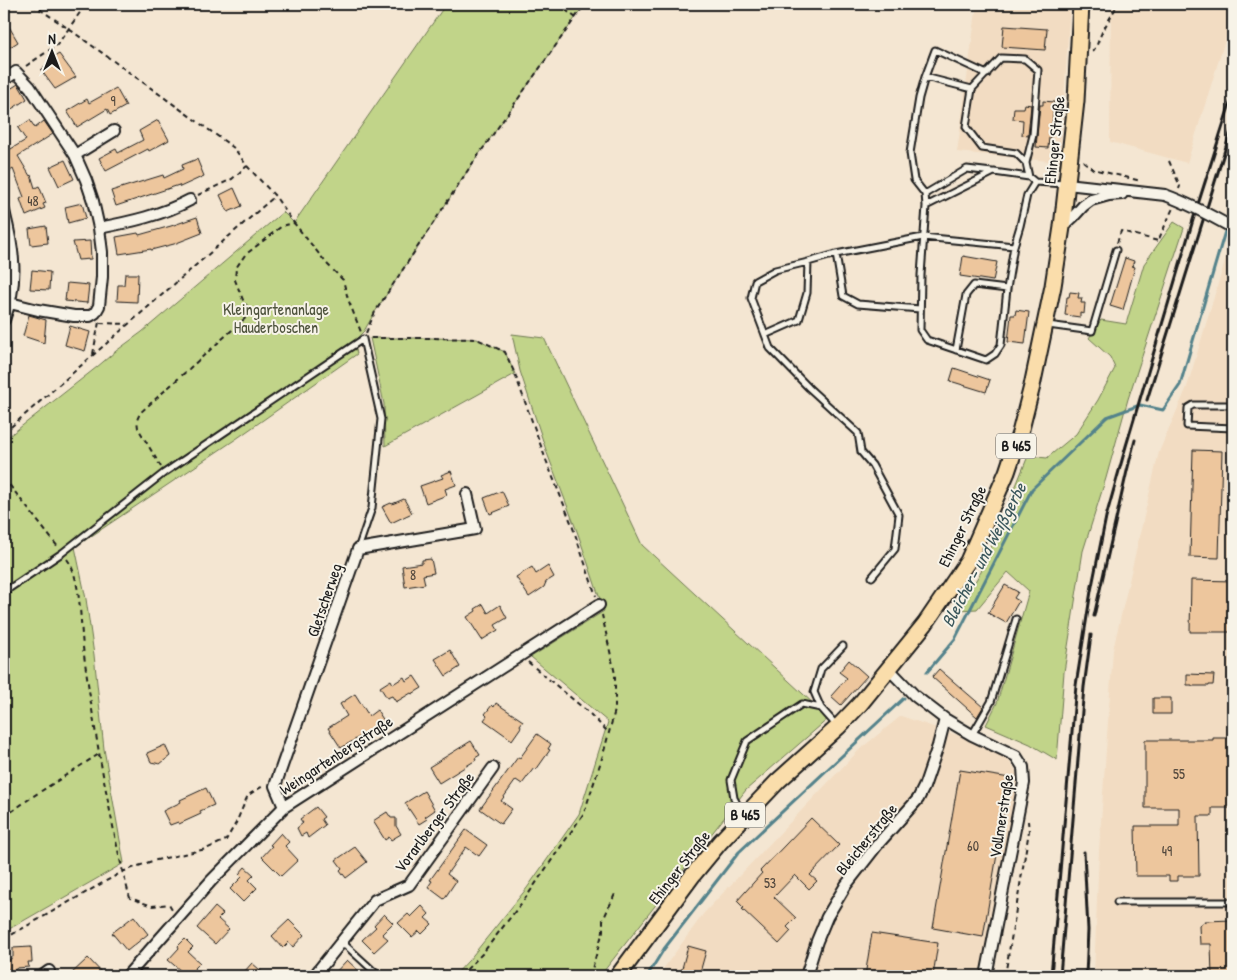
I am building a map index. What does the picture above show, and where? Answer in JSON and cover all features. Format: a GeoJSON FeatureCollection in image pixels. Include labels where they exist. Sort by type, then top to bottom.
{"type":"FeatureCollection","features":[{"type":"Feature","properties":{"kind":"main road","name":"Ehinger Straße"},"geometry":{"type":"LineString","coordinates":[[618,976],[698,870],[743,816],[833,722],[860,704],[890,669],[968,561],[1007,472],[1017,441],[1032,386],[1053,286],[1062,227],[1076,101],[1081,4]]}},
{"type":"Feature","properties":{"kind":"street"},"geometry":{"type":"LineString","coordinates":[[4,80],[16,72],[30,87],[75,154],[90,194],[99,228],[102,252],[99,306],[95,313],[90,316],[74,316],[10,303]]}},
{"type":"Feature","properties":{"kind":"street"},"geometry":{"type":"LineString","coordinates":[[75,154],[114,132]]}},
{"type":"Feature","properties":{"kind":"street"},"geometry":{"type":"LineString","coordinates":[[1067,184],[1165,195],[1201,210],[1233,228]]}},
{"type":"Feature","properties":{"kind":"street"},"geometry":{"type":"LineString","coordinates":[[1062,227],[1091,200],[1109,195],[1141,192]]}},
{"type":"Feature","properties":{"kind":"street"},"geometry":{"type":"LineString","coordinates":[[99,228],[143,218],[174,208],[190,200]]}},
{"type":"Feature","properties":{"kind":"street"},"geometry":{"type":"LineString","coordinates":[[4,212],[12,240],[14,266],[10,303],[4,320]]}},
{"type":"Feature","properties":{"kind":"street","name":"Gletscherweg"},"geometry":{"type":"LineString","coordinates":[[275,786],[358,549],[475,529],[467,494]]}},
{"type":"Feature","properties":{"kind":"street","name":"Weingartenbergstraße"},"geometry":{"type":"LineString","coordinates":[[130,973],[211,881],[284,807],[599,605]]}},
{"type":"Feature","properties":{"kind":"street","name":"Vollmerstraße"},"geometry":{"type":"LineString","coordinates":[[890,669],[915,696],[946,719],[1016,756],[1023,767],[1024,783],[986,976]]}},
{"type":"Feature","properties":{"kind":"street","name":"Bleicherstraße"},"geometry":{"type":"LineString","coordinates":[[806,976],[827,917],[846,885],[872,851],[918,799],[936,754],[946,719]]}},
{"type":"Feature","properties":{"kind":"street","name":"Vorarlberger Straße"},"geometry":{"type":"LineString","coordinates":[[314,976],[375,900],[409,885],[493,768]]}},
{"type":"Feature","properties":{"kind":"street"},"geometry":{"type":"LineString","coordinates":[[275,786],[284,807]]}},
{"type":"Feature","properties":{"kind":"street"},"geometry":{"type":"LineString","coordinates":[[130,973],[142,976]]}},
{"type":"Feature","properties":{"kind":"lane"},"geometry":{"type":"LineString","coordinates":[[987,74],[935,50],[919,98],[910,153],[914,180],[925,194],[920,330],[927,340],[986,360],[995,354],[1001,345],[1014,246],[1026,195],[1036,182]]}},
{"type":"Feature","properties":{"kind":"lane"},"geometry":{"type":"LineString","coordinates":[[1026,163],[1016,153],[982,148],[966,127],[972,89],[1001,58],[1025,59],[1038,70],[1033,135],[1026,163],[1029,177]]}},
{"type":"Feature","properties":{"kind":"lane"},"geometry":{"type":"LineString","coordinates":[[925,77],[972,89]]}},
{"type":"Feature","properties":{"kind":"lane"},"geometry":{"type":"LineString","coordinates":[[925,194],[967,169],[1029,177],[1036,182],[1067,184]]}},
{"type":"Feature","properties":{"kind":"lane"},"geometry":{"type":"LineString","coordinates":[[926,206],[994,172]]}},
{"type":"Feature","properties":{"kind":"lane"},"geometry":{"type":"LineString","coordinates":[[872,577],[895,549],[899,516],[872,465],[861,452],[858,433],[809,388],[770,348],[751,298],[755,281],[775,270],[836,254],[923,237],[1014,246]]}},
{"type":"Feature","properties":{"kind":"lane"},"geometry":{"type":"LineString","coordinates":[[1045,324],[1092,332],[1116,250]]}},
{"type":"Feature","properties":{"kind":"lane"},"geometry":{"type":"LineString","coordinates":[[836,254],[842,296],[858,304],[920,309]]}},
{"type":"Feature","properties":{"kind":"lane"},"geometry":{"type":"LineString","coordinates":[[765,335],[799,320],[807,293],[808,262]]}},
{"type":"Feature","properties":{"kind":"lane"},"geometry":{"type":"LineString","coordinates":[[956,350],[966,295],[974,285],[1007,290]]}},
{"type":"Feature","properties":{"kind":"lane"},"geometry":{"type":"LineString","coordinates":[[4,592],[62,553],[164,472],[363,339],[381,419],[372,508],[358,549]]}},
{"type":"Feature","properties":{"kind":"lane"},"geometry":{"type":"LineString","coordinates":[[1233,404],[1193,405],[1188,408],[1186,426],[1233,428]]}},
{"type":"Feature","properties":{"kind":"lane"},"geometry":{"type":"LineString","coordinates":[[972,734],[991,702],[1016,619]]}},
{"type":"Feature","properties":{"kind":"lane"},"geometry":{"type":"LineString","coordinates":[[833,722],[821,708],[814,692],[821,669],[843,646]]}},
{"type":"Feature","properties":{"kind":"lane"},"geometry":{"type":"LineString","coordinates":[[743,816],[734,798],[732,780],[747,741],[802,704],[821,708]]}},
{"type":"Feature","properties":{"kind":"lane"},"geometry":{"type":"LineString","coordinates":[[1117,902],[1233,902]]}},
{"type":"Feature","properties":{"kind":"lane"},"geometry":{"type":"LineString","coordinates":[[342,942],[378,976]]}},
{"type":"Feature","properties":{"kind":"path"},"geometry":{"type":"LineString","coordinates":[[32,4],[234,148],[247,166],[275,196],[294,224],[343,280],[363,339]]}},
{"type":"Feature","properties":{"kind":"path"},"geometry":{"type":"LineString","coordinates":[[16,72],[57,45],[86,4]]}},
{"type":"Feature","properties":{"kind":"path"},"geometry":{"type":"LineString","coordinates":[[558,4],[576,18]]}},
{"type":"Feature","properties":{"kind":"path"},"geometry":{"type":"LineString","coordinates":[[363,339],[375,312],[470,166],[585,4]]}},
{"type":"Feature","properties":{"kind":"path"},"geometry":{"type":"LineString","coordinates":[[1091,54],[1118,4]]}},
{"type":"Feature","properties":{"kind":"path"},"geometry":{"type":"LineString","coordinates":[[1081,159],[1093,169],[1146,182]]}},
{"type":"Feature","properties":{"kind":"path"},"geometry":{"type":"LineString","coordinates":[[1169,160],[1180,186],[1177,195]]}},
{"type":"Feature","properties":{"kind":"path"},"geometry":{"type":"LineString","coordinates":[[190,200],[232,179],[247,166]]}},
{"type":"Feature","properties":{"kind":"path"},"geometry":{"type":"LineString","coordinates":[[4,433],[275,196]]}},
{"type":"Feature","properties":{"kind":"path"},"geometry":{"type":"LineString","coordinates":[[1116,250],[1121,231],[1158,241],[1172,212],[1174,203]]}},
{"type":"Feature","properties":{"kind":"path"},"geometry":{"type":"LineString","coordinates":[[164,472],[138,428],[137,420],[140,413],[251,313],[243,300],[235,280],[236,268],[245,255],[282,226],[294,224]]}},
{"type":"Feature","properties":{"kind":"path"},"geometry":{"type":"LineString","coordinates":[[92,355],[100,323],[128,324]]}},
{"type":"Feature","properties":{"kind":"path"},"geometry":{"type":"LineString","coordinates":[[363,339],[432,338],[477,340],[505,352],[572,525],[599,605],[615,674],[614,710],[609,733],[604,755],[584,813],[516,911],[482,954],[460,976]]}},
{"type":"Feature","properties":{"kind":"path"},"geometry":{"type":"LineString","coordinates":[[4,478],[72,566],[77,586],[83,652],[99,754],[122,872],[130,898],[152,906],[169,904],[177,920]]}},
{"type":"Feature","properties":{"kind":"path"},"geometry":{"type":"LineString","coordinates":[[519,656],[551,680],[609,733]]}},
{"type":"Feature","properties":{"kind":"path"},"geometry":{"type":"LineString","coordinates":[[4,817],[99,754]]}},
{"type":"Feature","properties":{"kind":"path"},"geometry":{"type":"LineString","coordinates":[[4,939],[122,872],[152,861],[206,849],[226,840],[236,823],[248,795],[264,785],[275,786]]}},
{"type":"Feature","properties":{"kind":"path"},"geometry":{"type":"LineString","coordinates":[[1005,976],[1029,831],[1028,822]]}},
{"type":"Feature","properties":{"kind":"path"},"geometry":{"type":"LineString","coordinates":[[590,976],[603,931],[603,920],[615,894]]}},
{"type":"Feature","properties":{"kind":"shaded area"},"geometry":{"type":"Polygon","coordinates":[[[977,4],[1070,4],[1060,162],[957,152],[977,4]]]}},
{"type":"Feature","properties":{"kind":"shaded area"},"geometry":{"type":"Polygon","coordinates":[[[1111,4],[1233,4],[1233,14],[1187,163],[1110,142],[1111,4]]]}},
{"type":"Feature","properties":{"kind":"shaded area"},"geometry":{"type":"Polygon","coordinates":[[[1233,234],[1233,976],[1094,976],[1099,851],[1113,650],[1159,452],[1187,387],[1233,234]]]}},
{"type":"Feature","properties":{"kind":"shaded area"},"geometry":{"type":"Polygon","coordinates":[[[901,716],[966,738],[1005,758],[1016,771],[1018,783],[980,976],[658,976],[704,913],[859,750],[901,716]]]}},
{"type":"Feature","properties":{"kind":"green space","name":"Kleingartenanlage Hauderboschen"},"geometry":{"type":"Polygon","coordinates":[[[446,4],[585,4],[470,167],[364,331],[354,341],[357,354],[236,439],[75,547],[86,599],[104,749],[124,863],[4,932],[4,440],[142,332],[283,212],[294,223],[446,4]]]}},
{"type":"Feature","properties":{"kind":"green space"},"geometry":{"type":"Polygon","coordinates":[[[1174,222],[1184,228],[1128,399],[1083,551],[1064,672],[1057,760],[1030,744],[986,725],[997,703],[1029,591],[1008,572],[977,609],[957,610],[981,572],[1028,456],[1047,458],[1076,434],[1098,400],[1115,368],[1110,357],[1089,338],[1101,320],[1126,324],[1144,264],[1174,222]]]}},
{"type":"Feature","properties":{"kind":"green space"},"geometry":{"type":"Polygon","coordinates":[[[512,334],[544,338],[642,545],[829,718],[746,790],[600,976],[454,976],[527,888],[579,814],[608,722],[531,657],[604,611],[578,534],[547,453],[520,371],[512,334]]]}},
{"type":"Feature","properties":{"kind":"green space"},"geometry":{"type":"Polygon","coordinates":[[[370,338],[477,339],[505,352],[515,374],[385,446],[384,404],[370,338]]]}},
{"type":"Feature","properties":{"kind":"building"},"geometry":{"type":"Polygon","coordinates":[[[4,18],[18,42],[4,51],[4,18]]]}},
{"type":"Feature","properties":{"kind":"building"},"geometry":{"type":"Polygon","coordinates":[[[1004,26],[1047,29],[1045,50],[1002,47],[1004,26]]]}},
{"type":"Feature","properties":{"kind":"building"},"geometry":{"type":"Polygon","coordinates":[[[59,54],[76,77],[55,89],[41,70],[49,64],[47,61],[59,54]]]}},
{"type":"Feature","properties":{"kind":"building"},"geometry":{"type":"Polygon","coordinates":[[[18,84],[27,99],[7,112],[4,106],[4,93],[18,84]]]}},
{"type":"Feature","properties":{"kind":"building"},"geometry":{"type":"Polygon","coordinates":[[[116,88],[126,106],[110,115],[107,109],[77,127],[67,111],[87,99],[89,103],[116,88]]]}},
{"type":"Feature","properties":{"kind":"building"},"geometry":{"type":"Polygon","coordinates":[[[1043,101],[1054,102],[1051,137],[1049,137],[1048,148],[1036,147],[1040,105],[1043,105],[1043,101]]]}},
{"type":"Feature","properties":{"kind":"building"},"geometry":{"type":"Polygon","coordinates":[[[1025,104],[1031,105],[1028,136],[1022,135],[1023,120],[1013,119],[1014,108],[1024,108],[1025,104]]]}},
{"type":"Feature","properties":{"kind":"building"},"geometry":{"type":"Polygon","coordinates":[[[30,120],[35,128],[44,121],[53,134],[18,156],[31,175],[35,188],[39,186],[46,203],[43,204],[45,208],[26,216],[20,199],[24,197],[13,169],[7,173],[4,167],[4,153],[26,140],[18,128],[30,120]]]}},
{"type":"Feature","properties":{"kind":"building"},"geometry":{"type":"Polygon","coordinates":[[[158,120],[169,140],[106,171],[99,158],[116,149],[118,153],[143,140],[139,131],[158,120]]]}},
{"type":"Feature","properties":{"kind":"building"},"geometry":{"type":"Polygon","coordinates":[[[197,159],[204,176],[180,187],[179,185],[116,206],[111,191],[163,175],[164,178],[183,169],[182,165],[197,159]]]}},
{"type":"Feature","properties":{"kind":"building"},"geometry":{"type":"Polygon","coordinates":[[[65,160],[74,179],[59,186],[50,167],[65,160]]]}},
{"type":"Feature","properties":{"kind":"building"},"geometry":{"type":"Polygon","coordinates":[[[234,188],[242,206],[228,212],[220,195],[234,188]]]}},
{"type":"Feature","properties":{"kind":"building"},"geometry":{"type":"Polygon","coordinates":[[[82,203],[86,218],[68,223],[65,207],[82,203]]]}},
{"type":"Feature","properties":{"kind":"building"},"geometry":{"type":"Polygon","coordinates":[[[197,217],[202,233],[174,244],[151,250],[119,254],[116,237],[138,233],[139,235],[197,217]]]}},
{"type":"Feature","properties":{"kind":"building"},"geometry":{"type":"Polygon","coordinates":[[[46,226],[48,243],[31,245],[29,229],[46,226]]]}},
{"type":"Feature","properties":{"kind":"building"},"geometry":{"type":"Polygon","coordinates":[[[90,241],[91,259],[78,260],[73,242],[90,241]]]}},
{"type":"Feature","properties":{"kind":"building"},"geometry":{"type":"Polygon","coordinates":[[[963,256],[997,262],[993,281],[960,276],[963,256]]]}},
{"type":"Feature","properties":{"kind":"building"},"geometry":{"type":"Polygon","coordinates":[[[1125,258],[1134,261],[1132,266],[1135,267],[1123,310],[1110,306],[1125,258]]]}},
{"type":"Feature","properties":{"kind":"building"},"geometry":{"type":"Polygon","coordinates":[[[32,270],[50,272],[49,290],[30,289],[32,270]]]}},
{"type":"Feature","properties":{"kind":"building"},"geometry":{"type":"Polygon","coordinates":[[[125,274],[138,274],[137,302],[117,301],[118,285],[124,285],[125,274]]]}},
{"type":"Feature","properties":{"kind":"building"},"geometry":{"type":"Polygon","coordinates":[[[67,283],[89,285],[87,303],[65,301],[67,283]]]}},
{"type":"Feature","properties":{"kind":"building"},"geometry":{"type":"Polygon","coordinates":[[[1070,292],[1079,293],[1078,298],[1082,298],[1081,303],[1085,303],[1084,314],[1080,313],[1080,317],[1065,315],[1067,297],[1069,297],[1070,292]]]}},
{"type":"Feature","properties":{"kind":"building"},"geometry":{"type":"Polygon","coordinates":[[[1016,310],[1029,312],[1025,344],[1008,342],[1011,315],[1015,315],[1016,310]]]}},
{"type":"Feature","properties":{"kind":"building"},"geometry":{"type":"Polygon","coordinates":[[[29,315],[46,320],[44,343],[23,336],[29,315]]]}},
{"type":"Feature","properties":{"kind":"building"},"geometry":{"type":"Polygon","coordinates":[[[70,326],[90,332],[85,351],[65,345],[70,326]]]}},
{"type":"Feature","properties":{"kind":"building"},"geometry":{"type":"Polygon","coordinates":[[[954,368],[990,380],[986,392],[950,381],[954,368]]]}},
{"type":"Feature","properties":{"kind":"building"},"geometry":{"type":"Polygon","coordinates":[[[1193,450],[1222,451],[1219,558],[1190,557],[1193,450]]]}},
{"type":"Feature","properties":{"kind":"building"},"geometry":{"type":"Polygon","coordinates":[[[451,471],[456,485],[445,489],[447,495],[426,503],[420,486],[443,478],[441,475],[451,471]]]}},
{"type":"Feature","properties":{"kind":"building"},"geometry":{"type":"Polygon","coordinates":[[[502,491],[509,506],[490,514],[484,498],[502,491]]]}},
{"type":"Feature","properties":{"kind":"building"},"geometry":{"type":"Polygon","coordinates":[[[404,499],[412,513],[391,523],[382,507],[404,499]]]}},
{"type":"Feature","properties":{"kind":"building"},"geometry":{"type":"Polygon","coordinates":[[[431,559],[434,573],[423,575],[425,584],[405,587],[402,566],[422,563],[422,560],[431,559]]]}},
{"type":"Feature","properties":{"kind":"building"},"geometry":{"type":"Polygon","coordinates":[[[548,566],[554,577],[546,582],[544,587],[529,597],[516,577],[532,567],[536,574],[548,566]]]}},
{"type":"Feature","properties":{"kind":"building"},"geometry":{"type":"Polygon","coordinates":[[[1191,580],[1233,581],[1233,632],[1190,632],[1191,580]]]}},
{"type":"Feature","properties":{"kind":"building"},"geometry":{"type":"Polygon","coordinates":[[[1005,585],[1018,592],[1014,598],[1019,601],[1006,623],[988,613],[1005,585]]]}},
{"type":"Feature","properties":{"kind":"building"},"geometry":{"type":"Polygon","coordinates":[[[483,604],[488,613],[500,605],[507,618],[495,625],[498,630],[482,640],[467,617],[483,604]]]}},
{"type":"Feature","properties":{"kind":"building"},"geometry":{"type":"Polygon","coordinates":[[[450,650],[460,667],[446,676],[435,659],[450,650]]]}},
{"type":"Feature","properties":{"kind":"building"},"geometry":{"type":"Polygon","coordinates":[[[849,660],[867,676],[841,705],[831,696],[847,678],[839,672],[849,660]]]}},
{"type":"Feature","properties":{"kind":"building"},"geometry":{"type":"Polygon","coordinates":[[[939,669],[983,707],[977,717],[932,677],[939,669]]]}},
{"type":"Feature","properties":{"kind":"building"},"geometry":{"type":"Polygon","coordinates":[[[1187,674],[1214,675],[1213,685],[1187,685],[1187,674]]]}},
{"type":"Feature","properties":{"kind":"building"},"geometry":{"type":"Polygon","coordinates":[[[414,676],[422,688],[396,702],[392,696],[387,698],[380,687],[391,680],[393,684],[404,677],[406,681],[414,676]]]}},
{"type":"Feature","properties":{"kind":"building"},"geometry":{"type":"Polygon","coordinates":[[[355,694],[369,716],[377,710],[386,724],[377,729],[376,727],[341,748],[328,728],[347,716],[340,704],[355,694]]]}},
{"type":"Feature","properties":{"kind":"building"},"geometry":{"type":"Polygon","coordinates":[[[1153,698],[1171,698],[1171,714],[1153,714],[1153,698]]]}},
{"type":"Feature","properties":{"kind":"building"},"geometry":{"type":"Polygon","coordinates":[[[496,703],[523,721],[512,740],[484,720],[487,716],[485,714],[496,703]]]}},
{"type":"Feature","properties":{"kind":"building"},"geometry":{"type":"Polygon","coordinates":[[[537,734],[551,744],[548,749],[550,750],[536,770],[534,768],[522,784],[516,780],[501,801],[512,809],[501,824],[480,809],[537,734]]]}},
{"type":"Feature","properties":{"kind":"building"},"geometry":{"type":"Polygon","coordinates":[[[1213,738],[1233,738],[1233,808],[1212,808],[1212,816],[1198,816],[1199,876],[1178,876],[1178,881],[1169,881],[1169,876],[1136,876],[1135,826],[1179,826],[1179,808],[1145,808],[1145,740],[1213,740],[1213,738]]]}},
{"type":"Feature","properties":{"kind":"building"},"geometry":{"type":"Polygon","coordinates":[[[471,741],[480,755],[475,758],[476,760],[439,783],[429,767],[471,741]]]}},
{"type":"Feature","properties":{"kind":"building"},"geometry":{"type":"Polygon","coordinates":[[[165,745],[170,756],[160,764],[151,762],[147,753],[165,745]]]}},
{"type":"Feature","properties":{"kind":"building"},"geometry":{"type":"Polygon","coordinates":[[[960,770],[1010,778],[983,937],[933,928],[960,770]]]}},
{"type":"Feature","properties":{"kind":"building"},"geometry":{"type":"Polygon","coordinates":[[[206,788],[214,805],[200,811],[201,814],[179,824],[178,822],[170,825],[163,811],[181,802],[180,800],[206,788]]]}},
{"type":"Feature","properties":{"kind":"building"},"geometry":{"type":"Polygon","coordinates":[[[424,791],[435,810],[425,817],[427,819],[419,824],[405,803],[424,791]]]}},
{"type":"Feature","properties":{"kind":"building"},"geometry":{"type":"Polygon","coordinates":[[[316,807],[324,817],[321,819],[325,825],[308,838],[306,833],[301,836],[297,828],[303,823],[300,819],[316,807]]]}},
{"type":"Feature","properties":{"kind":"building"},"geometry":{"type":"Polygon","coordinates":[[[387,812],[391,818],[396,818],[396,826],[401,834],[391,840],[389,837],[385,840],[373,821],[387,812]]]}},
{"type":"Feature","properties":{"kind":"building"},"geometry":{"type":"Polygon","coordinates":[[[811,818],[839,845],[810,875],[817,881],[809,889],[795,875],[774,897],[796,918],[787,927],[791,931],[779,944],[742,909],[744,908],[737,901],[762,873],[760,871],[811,818]]]}},
{"type":"Feature","properties":{"kind":"building"},"geometry":{"type":"Polygon","coordinates":[[[466,830],[487,845],[479,856],[466,847],[447,874],[456,881],[444,899],[428,887],[432,881],[430,880],[466,830]]]}},
{"type":"Feature","properties":{"kind":"building"},"geometry":{"type":"Polygon","coordinates":[[[281,833],[289,842],[285,846],[298,860],[281,876],[262,857],[281,833]]]}},
{"type":"Feature","properties":{"kind":"building"},"geometry":{"type":"Polygon","coordinates":[[[355,847],[367,862],[346,878],[336,860],[355,847]]]}},
{"type":"Feature","properties":{"kind":"building"},"geometry":{"type":"Polygon","coordinates":[[[245,867],[254,875],[249,880],[257,888],[243,902],[230,889],[242,877],[239,874],[245,867]]]}},
{"type":"Feature","properties":{"kind":"building"},"geometry":{"type":"Polygon","coordinates":[[[422,906],[429,914],[425,918],[432,924],[422,934],[419,931],[412,937],[398,923],[408,914],[411,917],[422,906]]]}},
{"type":"Feature","properties":{"kind":"building"},"geometry":{"type":"Polygon","coordinates":[[[215,907],[223,914],[218,919],[229,929],[215,944],[197,928],[215,907]]]}},
{"type":"Feature","properties":{"kind":"building"},"geometry":{"type":"Polygon","coordinates":[[[384,914],[393,923],[382,934],[388,939],[374,952],[362,940],[376,927],[374,925],[384,914]]]}},
{"type":"Feature","properties":{"kind":"building"},"geometry":{"type":"Polygon","coordinates":[[[134,916],[148,934],[127,951],[112,933],[134,916]]]}},
{"type":"Feature","properties":{"kind":"building"},"geometry":{"type":"Polygon","coordinates":[[[289,920],[304,935],[293,947],[289,942],[283,948],[272,936],[289,920]]]}},
{"type":"Feature","properties":{"kind":"building"},"geometry":{"type":"Polygon","coordinates":[[[1233,920],[1233,976],[1212,976],[1211,944],[1200,944],[1199,926],[1205,921],[1233,920]]]}},
{"type":"Feature","properties":{"kind":"building"},"geometry":{"type":"Polygon","coordinates":[[[872,933],[938,943],[933,976],[865,976],[872,933]]]}},
{"type":"Feature","properties":{"kind":"building"},"geometry":{"type":"Polygon","coordinates":[[[185,939],[193,947],[188,952],[200,963],[187,976],[168,960],[185,939]]]}},
{"type":"Feature","properties":{"kind":"building"},"geometry":{"type":"Polygon","coordinates":[[[688,946],[706,951],[699,976],[680,976],[688,946]]]}},
{"type":"Feature","properties":{"kind":"building"},"geometry":{"type":"Polygon","coordinates":[[[31,947],[32,962],[28,962],[29,967],[17,968],[11,973],[4,964],[13,957],[13,948],[31,947]]]}},
{"type":"Feature","properties":{"kind":"building"},"geometry":{"type":"Polygon","coordinates":[[[88,958],[105,976],[69,976],[88,958]]]}},
{"type":"Feature","properties":{"kind":"building"},"geometry":{"type":"Polygon","coordinates":[[[347,960],[364,976],[332,976],[347,960]]]}},
{"type":"Feature","properties":{"kind":"building"},"geometry":{"type":"Polygon","coordinates":[[[252,963],[267,976],[248,976],[244,972],[252,963]]]}},
{"type":"Feature","properties":{"kind":"waterway","name":"Bleicher- und Weißgerbe"},"geometry":{"type":"LineString","coordinates":[[927,672],[955,639],[1032,489],[1107,417],[1140,405],[1163,410],[1180,385],[1233,204]]}},
{"type":"Feature","properties":{"kind":"waterway","name":"Bleicher- und Weißgerbe"},"geometry":{"type":"LineString","coordinates":[[647,976],[664,949],[739,852],[904,698]]}},
{"type":"Feature","properties":{"kind":"railway"},"geometry":{"type":"LineString","coordinates":[[1051,976],[1076,685],[1091,591],[1106,517],[1193,220],[1233,94]]}},
{"type":"Feature","properties":{"kind":"railway"},"geometry":{"type":"LineString","coordinates":[[1147,400],[1233,124]]}},
{"type":"Feature","properties":{"kind":"railway"},"geometry":{"type":"LineString","coordinates":[[1094,616],[1135,440]]}},
{"type":"Feature","properties":{"kind":"railway"},"geometry":{"type":"LineString","coordinates":[[1060,976],[1084,687],[1091,635]]}},
{"type":"Feature","properties":{"kind":"railway"},"geometry":{"type":"LineString","coordinates":[[1084,852],[1088,930],[1086,976]]}}]}
